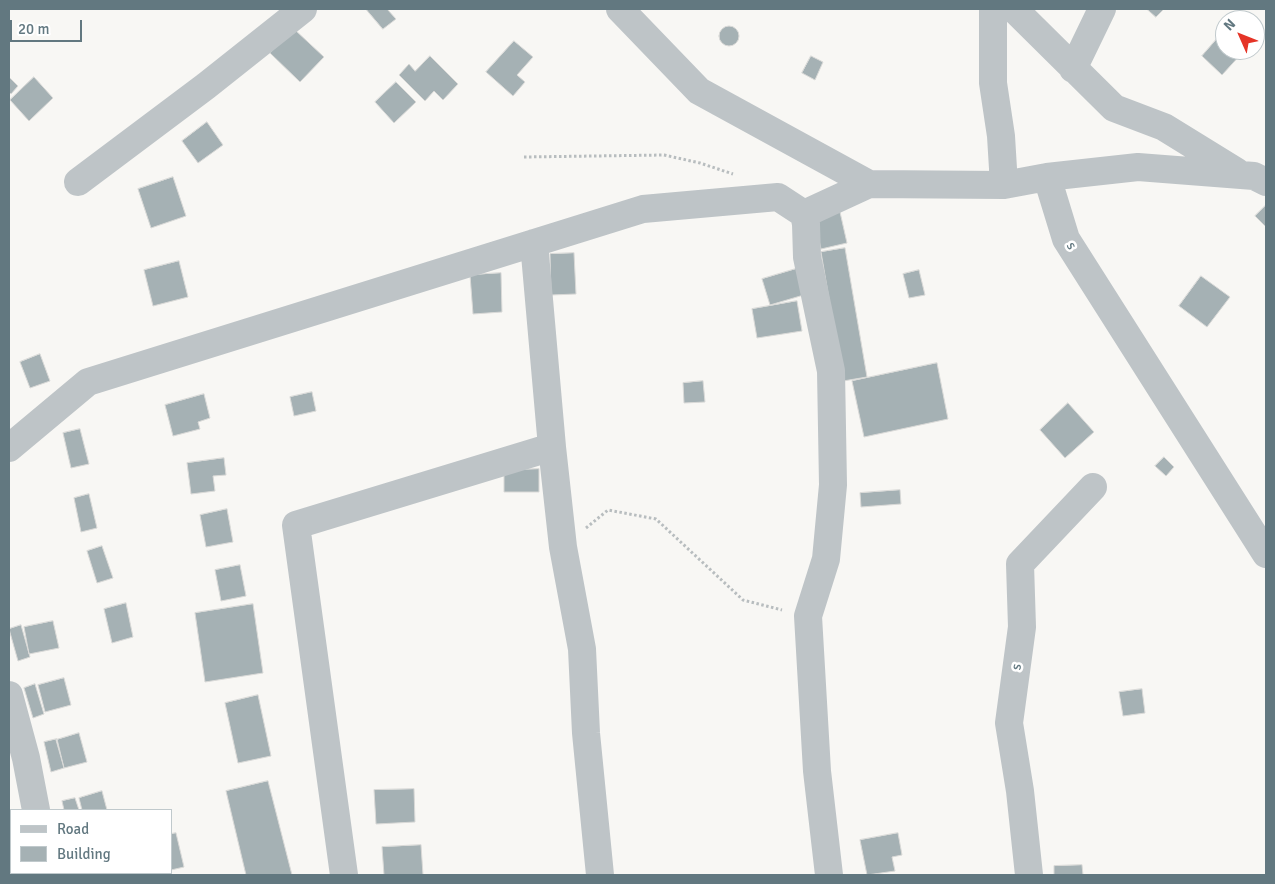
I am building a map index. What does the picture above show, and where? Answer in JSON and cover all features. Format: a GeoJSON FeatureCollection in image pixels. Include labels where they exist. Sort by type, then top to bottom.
{"type":"FeatureCollection","features":[{"type":"Feature","properties":{"kind":"street"},"geometry":{"type":"LineString","coordinates":[[78,182],[206,86],[303,9]]}},
{"type":"Feature","properties":{"kind":"street"},"geometry":{"type":"LineString","coordinates":[[620,9],[700,91],[869,184]]}},
{"type":"Feature","properties":{"kind":"street"},"geometry":{"type":"LineString","coordinates":[[993,9],[993,83],[1001,136],[1004,185]]}},
{"type":"Feature","properties":{"kind":"street"},"geometry":{"type":"LineString","coordinates":[[1014,9],[1114,108],[1164,126],[1254,179]]}},
{"type":"Feature","properties":{"kind":"street"},"geometry":{"type":"LineString","coordinates":[[1073,68],[1102,9]]}},
{"type":"Feature","properties":{"kind":"street"},"geometry":{"type":"LineString","coordinates":[[804,214],[869,184],[1004,185],[1047,176],[1138,167],[1254,179]]}},
{"type":"Feature","properties":{"kind":"street","name":"s"},"geometry":{"type":"LineString","coordinates":[[1047,176],[1066,239],[1266,554]]}},
{"type":"Feature","properties":{"kind":"street"},"geometry":{"type":"LineString","coordinates":[[9,448],[88,382],[643,209],[778,197],[804,214],[807,257],[831,371],[833,485],[826,559],[808,616],[817,771],[829,875]]}},
{"type":"Feature","properties":{"kind":"street"},"geometry":{"type":"LineString","coordinates":[[534,243],[563,547],[582,649],[586,733],[600,875]]}},
{"type":"Feature","properties":{"kind":"street"},"geometry":{"type":"LineString","coordinates":[[344,875],[296,525],[552,447]]}},
{"type":"Feature","properties":{"kind":"street","name":"s"},"geometry":{"type":"LineString","coordinates":[[1029,875],[1020,791],[1009,723],[1022,627],[1020,564],[1093,486]]}},
{"type":"Feature","properties":{"kind":"street"},"geometry":{"type":"LineString","coordinates":[[9,695],[26,758],[36,809]]}},
{"type":"Feature","properties":{"kind":"path"},"geometry":{"type":"LineString","coordinates":[[524,157],[664,155],[700,163],[738,176]]}},
{"type":"Feature","properties":{"kind":"path"},"geometry":{"type":"LineString","coordinates":[[563,547],[608,510],[656,519],[743,600],[808,616]]}},
{"type":"Feature","properties":{"kind":"building"},"geometry":{"type":"Polygon","coordinates":[[[366,9],[387,9],[396,19],[383,29],[366,9]]]}},
{"type":"Feature","properties":{"kind":"building"},"geometry":{"type":"Polygon","coordinates":[[[1147,9],[1164,9],[1156,17],[1147,9]]]}},
{"type":"Feature","properties":{"kind":"building"},"geometry":{"type":"Polygon","coordinates":[[[729,26],[736,29],[739,36],[736,43],[729,46],[722,43],[719,36],[722,29],[729,26]]]}},
{"type":"Feature","properties":{"kind":"building"},"geometry":{"type":"Polygon","coordinates":[[[294,29],[324,57],[300,82],[270,53],[294,29]]]}},
{"type":"Feature","properties":{"kind":"building"},"geometry":{"type":"Polygon","coordinates":[[[514,41],[533,57],[517,75],[525,82],[513,96],[486,72],[514,41]]]}},
{"type":"Feature","properties":{"kind":"building"},"geometry":{"type":"Polygon","coordinates":[[[1215,41],[1215,60],[1236,60],[1222,75],[1202,56],[1215,41]]]}},
{"type":"Feature","properties":{"kind":"building"},"geometry":{"type":"Polygon","coordinates":[[[430,56],[458,84],[443,100],[434,91],[425,101],[399,75],[409,64],[415,71],[430,56]]]}},
{"type":"Feature","properties":{"kind":"building"},"geometry":{"type":"Polygon","coordinates":[[[811,56],[823,62],[815,80],[802,73],[811,56]]]}},
{"type":"Feature","properties":{"kind":"building"},"geometry":{"type":"Polygon","coordinates":[[[9,77],[18,86],[11,94],[9,92],[9,77]]]}},
{"type":"Feature","properties":{"kind":"building"},"geometry":{"type":"Polygon","coordinates":[[[34,77],[53,98],[29,121],[10,100],[34,77]]]}},
{"type":"Feature","properties":{"kind":"building"},"geometry":{"type":"Polygon","coordinates":[[[396,82],[416,102],[394,123],[375,102],[396,82]]]}},
{"type":"Feature","properties":{"kind":"building"},"geometry":{"type":"Polygon","coordinates":[[[207,122],[223,145],[198,163],[182,141],[207,122]]]}},
{"type":"Feature","properties":{"kind":"building"},"geometry":{"type":"Polygon","coordinates":[[[173,177],[186,216],[151,228],[138,189],[173,177]]]}},
{"type":"Feature","properties":{"kind":"building"},"geometry":{"type":"Polygon","coordinates":[[[1266,205],[1266,227],[1255,216],[1266,205]]]}},
{"type":"Feature","properties":{"kind":"building"},"geometry":{"type":"Polygon","coordinates":[[[840,212],[847,243],[821,249],[814,218],[840,212]]]}},
{"type":"Feature","properties":{"kind":"building"},"geometry":{"type":"Polygon","coordinates":[[[845,248],[867,377],[843,381],[821,252],[845,248]]]}},
{"type":"Feature","properties":{"kind":"building"},"geometry":{"type":"Polygon","coordinates":[[[574,253],[576,294],[551,295],[550,254],[574,253]]]}},
{"type":"Feature","properties":{"kind":"building"},"geometry":{"type":"Polygon","coordinates":[[[179,261],[188,297],[153,306],[144,270],[179,261]]]}},
{"type":"Feature","properties":{"kind":"building"},"geometry":{"type":"Polygon","coordinates":[[[799,268],[807,294],[770,305],[762,279],[799,268]]]}},
{"type":"Feature","properties":{"kind":"building"},"geometry":{"type":"Polygon","coordinates":[[[919,270],[925,295],[909,298],[903,274],[919,270]]]}},
{"type":"Feature","properties":{"kind":"building"},"geometry":{"type":"Polygon","coordinates":[[[501,273],[502,312],[473,314],[470,275],[501,273]]]}},
{"type":"Feature","properties":{"kind":"building"},"geometry":{"type":"Polygon","coordinates":[[[1201,276],[1230,297],[1207,327],[1179,306],[1201,276]]]}},
{"type":"Feature","properties":{"kind":"building"},"geometry":{"type":"Polygon","coordinates":[[[797,301],[802,331],[757,338],[752,309],[797,301]]]}},
{"type":"Feature","properties":{"kind":"building"},"geometry":{"type":"Polygon","coordinates":[[[40,354],[50,381],[30,388],[20,362],[40,354]]]}},
{"type":"Feature","properties":{"kind":"building"},"geometry":{"type":"Polygon","coordinates":[[[937,363],[948,419],[864,437],[852,381],[937,363]]]}},
{"type":"Feature","properties":{"kind":"building"},"geometry":{"type":"Polygon","coordinates":[[[703,381],[705,402],[684,403],[683,383],[703,381]]]}},
{"type":"Feature","properties":{"kind":"building"},"geometry":{"type":"Polygon","coordinates":[[[312,392],[316,411],[294,416],[290,397],[312,392]]]}},
{"type":"Feature","properties":{"kind":"building"},"geometry":{"type":"Polygon","coordinates":[[[204,394],[210,418],[198,422],[200,429],[173,436],[165,405],[204,394]]]}},
{"type":"Feature","properties":{"kind":"building"},"geometry":{"type":"Polygon","coordinates":[[[1068,403],[1094,432],[1065,458],[1040,430],[1068,403]]]}},
{"type":"Feature","properties":{"kind":"building"},"geometry":{"type":"Polygon","coordinates":[[[80,429],[89,464],[71,468],[63,433],[80,429]]]}},
{"type":"Feature","properties":{"kind":"building"},"geometry":{"type":"Polygon","coordinates":[[[1164,457],[1174,467],[1166,476],[1155,466],[1164,457]]]}},
{"type":"Feature","properties":{"kind":"building"},"geometry":{"type":"Polygon","coordinates":[[[224,458],[226,475],[213,476],[215,491],[191,494],[187,463],[224,458]]]}},
{"type":"Feature","properties":{"kind":"building"},"geometry":{"type":"Polygon","coordinates":[[[539,469],[539,492],[504,492],[504,470],[539,469]]]}},
{"type":"Feature","properties":{"kind":"building"},"geometry":{"type":"Polygon","coordinates":[[[900,490],[901,504],[861,507],[860,493],[900,490]]]}},
{"type":"Feature","properties":{"kind":"building"},"geometry":{"type":"Polygon","coordinates":[[[89,494],[97,528],[81,532],[74,498],[89,494]]]}},
{"type":"Feature","properties":{"kind":"building"},"geometry":{"type":"Polygon","coordinates":[[[227,509],[233,542],[206,547],[200,515],[227,509]]]}},
{"type":"Feature","properties":{"kind":"building"},"geometry":{"type":"Polygon","coordinates":[[[102,546],[113,578],[97,583],[87,551],[102,546]]]}},
{"type":"Feature","properties":{"kind":"building"},"geometry":{"type":"Polygon","coordinates":[[[240,565],[246,596],[221,601],[215,570],[240,565]]]}},
{"type":"Feature","properties":{"kind":"building"},"geometry":{"type":"Polygon","coordinates":[[[126,603],[133,637],[112,643],[104,609],[126,603]]]}},
{"type":"Feature","properties":{"kind":"building"},"geometry":{"type":"Polygon","coordinates":[[[253,604],[263,673],[205,682],[195,613],[253,604]]]}},
{"type":"Feature","properties":{"kind":"building"},"geometry":{"type":"Polygon","coordinates":[[[53,621],[59,648],[29,654],[24,627],[53,621]]]}},
{"type":"Feature","properties":{"kind":"building"},"geometry":{"type":"Polygon","coordinates":[[[21,625],[30,657],[18,661],[9,629],[21,625]]]}},
{"type":"Feature","properties":{"kind":"building"},"geometry":{"type":"Polygon","coordinates":[[[64,678],[71,705],[45,712],[38,685],[64,678]]]}},
{"type":"Feature","properties":{"kind":"building"},"geometry":{"type":"Polygon","coordinates":[[[35,684],[44,714],[33,718],[24,688],[35,684]]]}},
{"type":"Feature","properties":{"kind":"building"},"geometry":{"type":"Polygon","coordinates":[[[1142,689],[1145,713],[1123,716],[1119,692],[1142,689]]]}},
{"type":"Feature","properties":{"kind":"building"},"geometry":{"type":"Polygon","coordinates":[[[258,695],[271,756],[238,763],[225,703],[258,695]]]}},
{"type":"Feature","properties":{"kind":"building"},"geometry":{"type":"Polygon","coordinates":[[[79,733],[87,762],[64,768],[56,740],[79,733]]]}},
{"type":"Feature","properties":{"kind":"building"},"geometry":{"type":"Polygon","coordinates":[[[57,739],[64,768],[51,772],[44,742],[57,739]]]}},
{"type":"Feature","properties":{"kind":"building"},"geometry":{"type":"Polygon","coordinates":[[[268,781],[292,875],[246,875],[226,791],[268,781]]]}},
{"type":"Feature","properties":{"kind":"building"},"geometry":{"type":"Polygon","coordinates":[[[414,789],[415,822],[376,824],[374,790],[414,789]]]}},
{"type":"Feature","properties":{"kind":"building"},"geometry":{"type":"Polygon","coordinates":[[[102,791],[107,809],[82,809],[79,798],[102,791]]]}},
{"type":"Feature","properties":{"kind":"building"},"geometry":{"type":"Polygon","coordinates":[[[75,798],[79,809],[64,809],[62,801],[75,798]]]}},
{"type":"Feature","properties":{"kind":"building"},"geometry":{"type":"Polygon","coordinates":[[[176,833],[184,867],[172,870],[172,834],[176,833]]]}},
{"type":"Feature","properties":{"kind":"building"},"geometry":{"type":"Polygon","coordinates":[[[898,833],[902,855],[892,857],[895,871],[867,875],[860,840],[898,833]]]}},
{"type":"Feature","properties":{"kind":"building"},"geometry":{"type":"Polygon","coordinates":[[[421,845],[423,875],[384,875],[382,847],[421,845]]]}},
{"type":"Feature","properties":{"kind":"building"},"geometry":{"type":"Polygon","coordinates":[[[1082,865],[1083,875],[1054,875],[1054,866],[1082,865]]]}},
{"type":"Feature","properties":{"kind":"building"},"geometry":{"type":"Polygon","coordinates":[[[98,874],[124,875],[99,875],[98,874]]]}}]}
